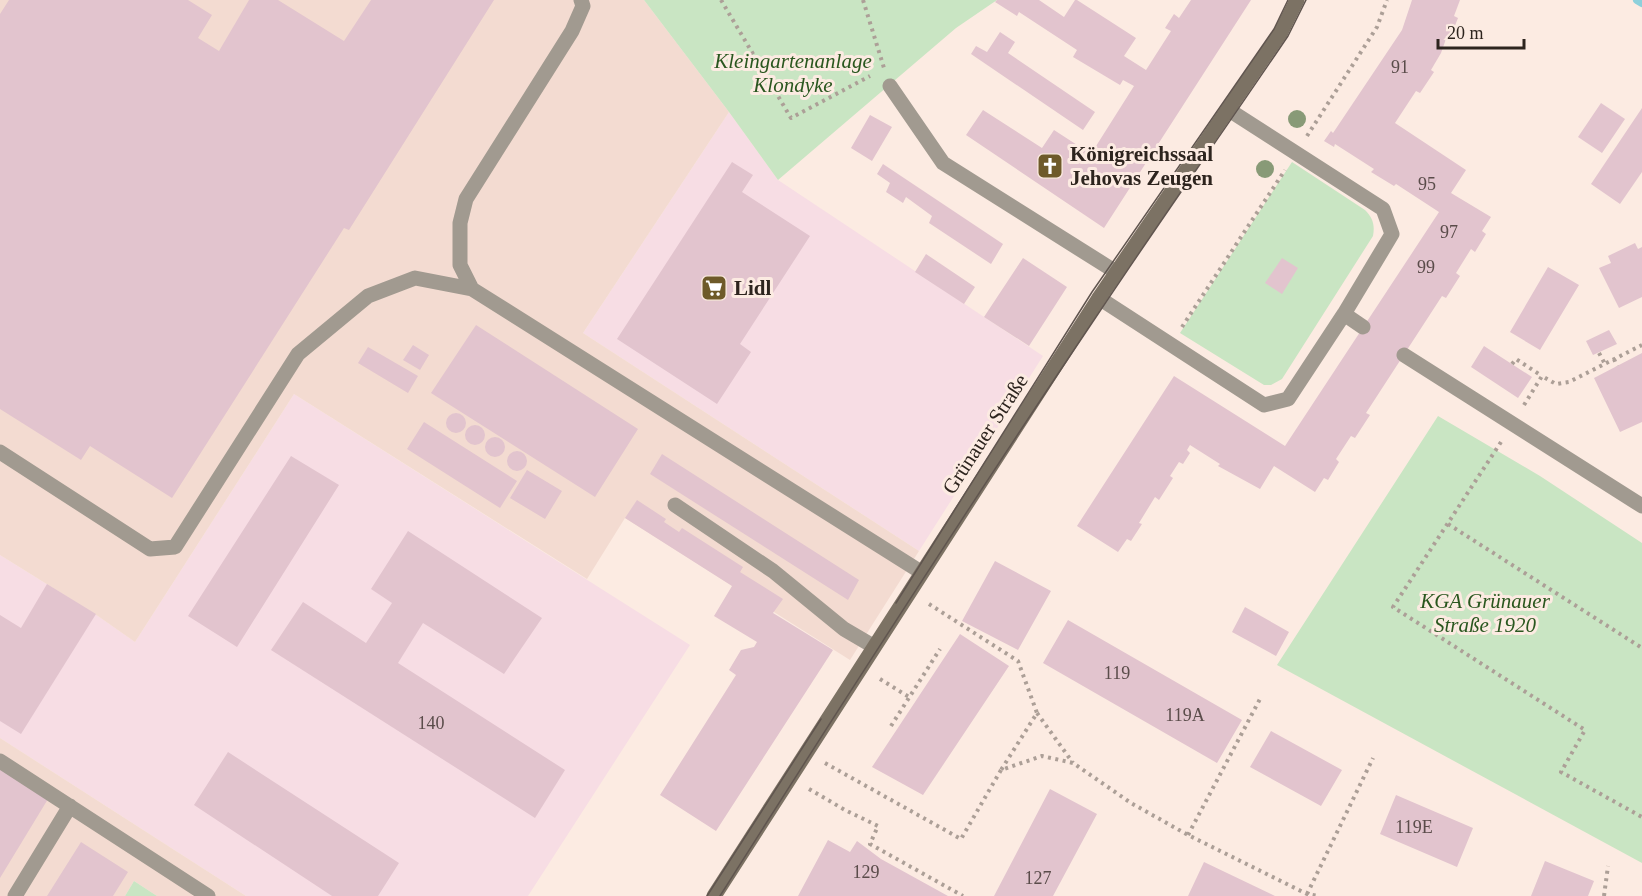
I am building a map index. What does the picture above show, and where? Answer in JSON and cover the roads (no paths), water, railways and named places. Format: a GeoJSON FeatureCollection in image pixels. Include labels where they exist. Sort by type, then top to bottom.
{"type":"FeatureCollection","features":[{"type":"Feature","properties":{"kind":"main road","name":"Grünauer Straße"},"geometry":{"type":"LineString","coordinates":[[714,896],[1116,272],[1281,32],[1297,0]]}},
{"type":"Feature","properties":{"kind":"lane"},"geometry":{"type":"LineString","coordinates":[[472,289],[460,265],[460,223],[466,199],[572,31],[583,6],[581,0]]}},
{"type":"Feature","properties":{"kind":"lane"},"geometry":{"type":"LineString","coordinates":[[890,87],[943,164],[1116,272]]}},
{"type":"Feature","properties":{"kind":"lane"},"geometry":{"type":"LineString","coordinates":[[1099,298],[1264,405],[1288,399],[1344,314],[1392,234],[1383,209],[1229,110]]}},
{"type":"Feature","properties":{"kind":"lane"},"geometry":{"type":"LineString","coordinates":[[0,452],[150,549],[175,547],[298,354],[368,296],[414,278],[472,289],[921,572]]}},
{"type":"Feature","properties":{"kind":"lane"},"geometry":{"type":"LineString","coordinates":[[1344,314],[1363,327]]}},
{"type":"Feature","properties":{"kind":"lane"},"geometry":{"type":"LineString","coordinates":[[1404,355],[1642,506]]}},
{"type":"Feature","properties":{"kind":"lane"},"geometry":{"type":"LineString","coordinates":[[675,505],[773,571],[844,629],[873,646]]}},
{"type":"Feature","properties":{"kind":"lane"},"geometry":{"type":"LineString","coordinates":[[0,761],[208,896]]}},
{"type":"Feature","properties":{"kind":"lane"},"geometry":{"type":"LineString","coordinates":[[15,896],[70,806]]}},
{"type":"Feature","properties":{"kind":"waterway"},"geometry":{"type":"LineString","coordinates":[[1637,0],[1642,3]]}},
{"type":"Feature","properties":{"kind":"tram line"},"geometry":{"type":"LineString","coordinates":[[896,603],[1092,292],[1274,29],[1288,0]]}},
{"type":"Feature","properties":{"kind":"tram line"},"geometry":{"type":"LineString","coordinates":[[720,896],[1002,458],[1121,279],[1288,36],[1306,0]]}},
{"type":"Feature","properties":{"kind":"tram line"},"geometry":{"type":"LineString","coordinates":[[707,896],[821,719]]}},
{"type":"Feature","properties":{"kind":"place","name":"Königreichssaal Jehovas Zeugen"},"geometry":{"type":"Point","coordinates":[1050,166]}},
{"type":"Feature","properties":{"kind":"place","name":"Lidl"},"geometry":{"type":"Point","coordinates":[714,288]}},
{"type":"Feature","properties":{"kind":"park label","name":"Kleingartenanlage Klondyke"},"geometry":{"type":"Point","coordinates":[793,73]}},
{"type":"Feature","properties":{"kind":"park label","name":"KGA Grünauer Straße 1920"},"geometry":{"type":"Point","coordinates":[1485,613]}}]}
